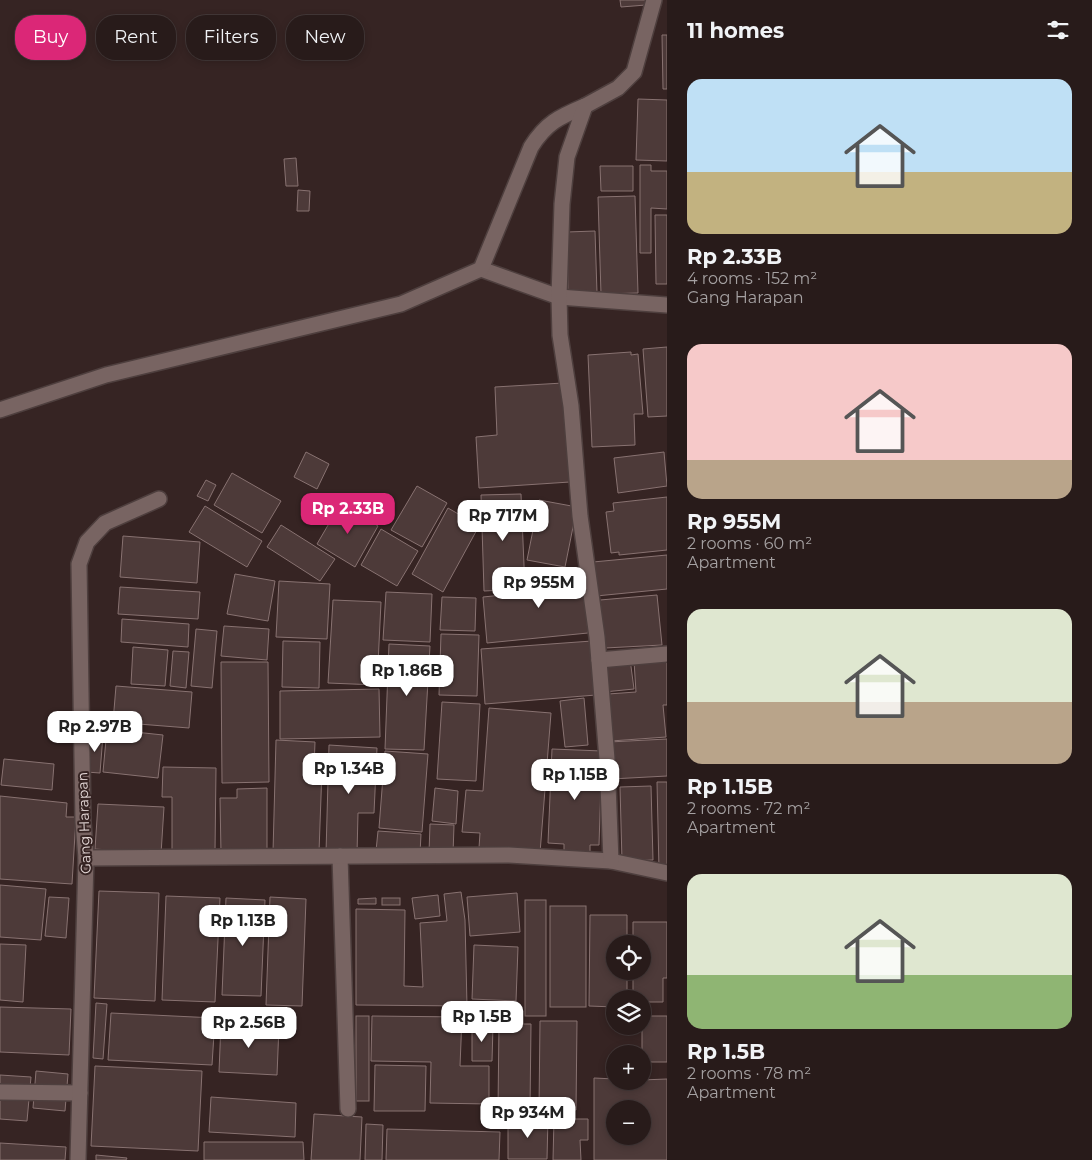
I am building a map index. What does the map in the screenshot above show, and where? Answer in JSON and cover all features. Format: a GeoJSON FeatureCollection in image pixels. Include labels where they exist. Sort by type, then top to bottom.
{"type":"FeatureCollection","features":[{"type":"Feature","properties":{"kind":"street"},"geometry":{"type":"LineString","coordinates":[[0,410],[106,375],[401,304],[481,269],[535,140],[557,118],[585,106],[618,88],[634,72],[654,0]]}},
{"type":"Feature","properties":{"kind":"street"},"geometry":{"type":"LineString","coordinates":[[585,106],[567,157],[562,204],[558,298],[560,335],[572,413],[580,516],[598,660],[607,760],[611,861]]}},
{"type":"Feature","properties":{"kind":"street"},"geometry":{"type":"LineString","coordinates":[[481,269],[558,298],[667,305]]}},
{"type":"Feature","properties":{"kind":"street","name":"Gang Harapan"},"geometry":{"type":"LineString","coordinates":[[78,1160],[86,858],[83,822],[79,564],[87,542],[105,523],[159,499]]}},
{"type":"Feature","properties":{"kind":"street"},"geometry":{"type":"LineString","coordinates":[[598,660],[667,654]]}},
{"type":"Feature","properties":{"kind":"street"},"geometry":{"type":"LineString","coordinates":[[86,858],[508,855],[611,861],[667,873]]}},
{"type":"Feature","properties":{"kind":"street"},"geometry":{"type":"LineString","coordinates":[[340,856],[348,1110]]}},
{"type":"Feature","properties":{"kind":"street"},"geometry":{"type":"LineString","coordinates":[[0,1092],[80,1093]]}},
{"type":"Feature","properties":{"kind":"building"},"geometry":{"type":"Polygon","coordinates":[[[620,0],[646,0],[646,5],[621,7],[620,0]]]}},
{"type":"Feature","properties":{"kind":"building"},"geometry":{"type":"Polygon","coordinates":[[[662,35],[667,35],[667,89],[663,89],[662,35]]]}},
{"type":"Feature","properties":{"kind":"building"},"geometry":{"type":"Polygon","coordinates":[[[638,99],[667,100],[667,161],[636,160],[638,99]]]}},
{"type":"Feature","properties":{"kind":"building"},"geometry":{"type":"Polygon","coordinates":[[[296,158],[298,186],[286,186],[284,159],[296,158]]]}},
{"type":"Feature","properties":{"kind":"building"},"geometry":{"type":"Polygon","coordinates":[[[640,165],[651,165],[651,171],[667,171],[667,209],[651,208],[651,253],[640,253],[640,165]]]}},
{"type":"Feature","properties":{"kind":"building"},"geometry":{"type":"Polygon","coordinates":[[[600,166],[633,166],[633,191],[601,191],[600,166]]]}},
{"type":"Feature","properties":{"kind":"building"},"geometry":{"type":"Polygon","coordinates":[[[298,190],[310,191],[309,211],[297,211],[298,190]]]}},
{"type":"Feature","properties":{"kind":"building"},"geometry":{"type":"Polygon","coordinates":[[[635,196],[638,293],[601,294],[598,197],[635,196]]]}},
{"type":"Feature","properties":{"kind":"building"},"geometry":{"type":"Polygon","coordinates":[[[655,215],[667,215],[667,284],[656,284],[655,215]]]}},
{"type":"Feature","properties":{"kind":"building"},"geometry":{"type":"Polygon","coordinates":[[[595,231],[597,293],[568,293],[567,232],[595,231]]]}},
{"type":"Feature","properties":{"kind":"building"},"geometry":{"type":"Polygon","coordinates":[[[667,347],[667,416],[648,417],[643,349],[667,347]]]}},
{"type":"Feature","properties":{"kind":"building"},"geometry":{"type":"Polygon","coordinates":[[[631,352],[631,355],[638,354],[643,414],[634,414],[635,445],[592,447],[588,355],[631,352]]]}},
{"type":"Feature","properties":{"kind":"building"},"geometry":{"type":"Polygon","coordinates":[[[563,383],[570,482],[479,488],[476,437],[497,435],[495,387],[563,383]]]}},
{"type":"Feature","properties":{"kind":"building"},"geometry":{"type":"Polygon","coordinates":[[[306,452],[329,464],[317,489],[294,477],[306,452]]]}},
{"type":"Feature","properties":{"kind":"building"},"geometry":{"type":"Polygon","coordinates":[[[664,452],[667,486],[618,493],[614,458],[664,452]]]}},
{"type":"Feature","properties":{"kind":"building"},"geometry":{"type":"Polygon","coordinates":[[[232,473],[281,501],[262,533],[214,505],[232,473]]]}},
{"type":"Feature","properties":{"kind":"building"},"geometry":{"type":"Polygon","coordinates":[[[206,480],[216,485],[208,501],[197,496],[206,480]]]}},
{"type":"Feature","properties":{"kind":"building"},"geometry":{"type":"Polygon","coordinates":[[[417,486],[447,503],[422,547],[391,530],[417,486]]]}},
{"type":"Feature","properties":{"kind":"building"},"geometry":{"type":"Polygon","coordinates":[[[521,494],[525,589],[484,591],[481,495],[521,494]]]}},
{"type":"Feature","properties":{"kind":"building"},"geometry":{"type":"Polygon","coordinates":[[[667,497],[667,550],[619,555],[619,552],[611,553],[606,512],[614,511],[613,503],[667,497]]]}},
{"type":"Feature","properties":{"kind":"building"},"geometry":{"type":"Polygon","coordinates":[[[539,500],[577,507],[565,567],[527,560],[539,500]]]}},
{"type":"Feature","properties":{"kind":"building"},"geometry":{"type":"Polygon","coordinates":[[[341,503],[378,526],[355,567],[317,544],[341,503]]]}},
{"type":"Feature","properties":{"kind":"building"},"geometry":{"type":"Polygon","coordinates":[[[205,506],[262,541],[247,567],[189,532],[205,506]]]}},
{"type":"Feature","properties":{"kind":"building"},"geometry":{"type":"Polygon","coordinates":[[[448,508],[479,526],[443,592],[412,574],[448,508]]]}},
{"type":"Feature","properties":{"kind":"building"},"geometry":{"type":"Polygon","coordinates":[[[281,525],[335,559],[320,581],[267,547],[281,525]]]}},
{"type":"Feature","properties":{"kind":"building"},"geometry":{"type":"Polygon","coordinates":[[[381,529],[418,551],[397,586],[361,565],[381,529]]]}},
{"type":"Feature","properties":{"kind":"building"},"geometry":{"type":"Polygon","coordinates":[[[123,536],[200,542],[197,583],[120,577],[123,536]]]}},
{"type":"Feature","properties":{"kind":"building"},"geometry":{"type":"Polygon","coordinates":[[[667,555],[667,589],[596,596],[593,562],[667,555]]]}},
{"type":"Feature","properties":{"kind":"building"},"geometry":{"type":"Polygon","coordinates":[[[583,569],[588,633],[487,643],[483,597],[532,592],[530,576],[583,569]]]}},
{"type":"Feature","properties":{"kind":"building"},"geometry":{"type":"Polygon","coordinates":[[[235,574],[275,581],[268,621],[227,614],[235,574]]]}},
{"type":"Feature","properties":{"kind":"building"},"geometry":{"type":"Polygon","coordinates":[[[279,581],[330,584],[327,639],[276,637],[279,581]]]}},
{"type":"Feature","properties":{"kind":"building"},"geometry":{"type":"Polygon","coordinates":[[[120,587],[200,592],[198,619],[118,614],[120,587]]]}},
{"type":"Feature","properties":{"kind":"building"},"geometry":{"type":"Polygon","coordinates":[[[386,592],[432,594],[430,642],[383,640],[386,592]]]}},
{"type":"Feature","properties":{"kind":"building"},"geometry":{"type":"Polygon","coordinates":[[[657,595],[662,645],[605,648],[600,600],[657,595]]]}},
{"type":"Feature","properties":{"kind":"building"},"geometry":{"type":"Polygon","coordinates":[[[442,597],[476,598],[475,631],[440,630],[442,597]]]}},
{"type":"Feature","properties":{"kind":"building"},"geometry":{"type":"Polygon","coordinates":[[[333,600],[381,602],[377,685],[328,683],[333,600]]]}},
{"type":"Feature","properties":{"kind":"building"},"geometry":{"type":"Polygon","coordinates":[[[122,619],[189,624],[188,647],[121,642],[122,619]]]}},
{"type":"Feature","properties":{"kind":"building"},"geometry":{"type":"Polygon","coordinates":[[[224,626],[269,629],[267,660],[221,656],[224,626]]]}},
{"type":"Feature","properties":{"kind":"building"},"geometry":{"type":"Polygon","coordinates":[[[196,629],[217,631],[212,688],[191,686],[196,629]]]}},
{"type":"Feature","properties":{"kind":"building"},"geometry":{"type":"Polygon","coordinates":[[[441,634],[479,635],[477,696],[439,695],[441,634]]]}},
{"type":"Feature","properties":{"kind":"building"},"geometry":{"type":"Polygon","coordinates":[[[283,641],[320,642],[319,688],[282,687],[283,641]]]}},
{"type":"Feature","properties":{"kind":"building"},"geometry":{"type":"Polygon","coordinates":[[[592,641],[596,695],[485,704],[481,649],[592,641]]]}},
{"type":"Feature","properties":{"kind":"building"},"geometry":{"type":"Polygon","coordinates":[[[389,644],[430,646],[424,750],[385,749],[389,644]]]}},
{"type":"Feature","properties":{"kind":"building"},"geometry":{"type":"Polygon","coordinates":[[[133,647],[168,650],[165,686],[131,684],[133,647]]]}},
{"type":"Feature","properties":{"kind":"building"},"geometry":{"type":"Polygon","coordinates":[[[173,651],[189,652],[186,688],[170,686],[173,651]]]}},
{"type":"Feature","properties":{"kind":"building"},"geometry":{"type":"Polygon","coordinates":[[[630,659],[634,689],[604,692],[601,661],[630,659]]]}},
{"type":"Feature","properties":{"kind":"building"},"geometry":{"type":"Polygon","coordinates":[[[667,659],[667,705],[663,705],[666,737],[611,741],[608,694],[636,692],[634,661],[667,659]]]}},
{"type":"Feature","properties":{"kind":"building"},"geometry":{"type":"Polygon","coordinates":[[[221,662],[268,662],[269,782],[222,783],[221,662]]]}},
{"type":"Feature","properties":{"kind":"building"},"geometry":{"type":"Polygon","coordinates":[[[116,686],[192,692],[189,728],[113,722],[116,686]]]}},
{"type":"Feature","properties":{"kind":"building"},"geometry":{"type":"Polygon","coordinates":[[[379,689],[380,737],[280,739],[280,691],[379,689]]]}},
{"type":"Feature","properties":{"kind":"building"},"geometry":{"type":"Polygon","coordinates":[[[584,698],[588,745],[565,747],[560,701],[584,698]]]}},
{"type":"Feature","properties":{"kind":"building"},"geometry":{"type":"Polygon","coordinates":[[[442,702],[480,704],[476,781],[437,779],[442,702]]]}},
{"type":"Feature","properties":{"kind":"building"},"geometry":{"type":"Polygon","coordinates":[[[489,708],[551,713],[540,853],[479,848],[480,833],[462,832],[466,790],[483,791],[489,708]]]}},
{"type":"Feature","properties":{"kind":"building"},"geometry":{"type":"Polygon","coordinates":[[[107,729],[163,735],[158,778],[103,772],[107,729]]]}},
{"type":"Feature","properties":{"kind":"building"},"geometry":{"type":"Polygon","coordinates":[[[90,733],[103,735],[100,773],[86,772],[90,733]]]}},
{"type":"Feature","properties":{"kind":"building"},"geometry":{"type":"Polygon","coordinates":[[[667,739],[667,776],[611,779],[609,742],[667,739]]]}},
{"type":"Feature","properties":{"kind":"building"},"geometry":{"type":"Polygon","coordinates":[[[276,740],[315,742],[314,768],[322,769],[319,852],[273,852],[276,740]]]}},
{"type":"Feature","properties":{"kind":"building"},"geometry":{"type":"Polygon","coordinates":[[[329,745],[377,748],[374,813],[358,813],[357,854],[326,853],[329,745]]]}},
{"type":"Feature","properties":{"kind":"building"},"geometry":{"type":"Polygon","coordinates":[[[552,749],[602,751],[599,845],[590,845],[590,858],[564,855],[564,844],[548,843],[552,749]]]}},
{"type":"Feature","properties":{"kind":"building"},"geometry":{"type":"Polygon","coordinates":[[[385,751],[428,754],[422,832],[379,828],[385,751]]]}},
{"type":"Feature","properties":{"kind":"building"},"geometry":{"type":"Polygon","coordinates":[[[4,759],[54,764],[52,790],[1,785],[4,759]]]}},
{"type":"Feature","properties":{"kind":"building"},"geometry":{"type":"Polygon","coordinates":[[[163,767],[216,768],[215,851],[172,850],[172,797],[162,797],[163,767]]]}},
{"type":"Feature","properties":{"kind":"building"},"geometry":{"type":"Polygon","coordinates":[[[657,782],[667,782],[667,870],[659,870],[657,782]]]}},
{"type":"Feature","properties":{"kind":"building"},"geometry":{"type":"Polygon","coordinates":[[[651,786],[653,860],[622,861],[620,787],[651,786]]]}},
{"type":"Feature","properties":{"kind":"building"},"geometry":{"type":"Polygon","coordinates":[[[267,788],[267,853],[221,854],[220,798],[237,798],[237,789],[267,788]]]}},
{"type":"Feature","properties":{"kind":"building"},"geometry":{"type":"Polygon","coordinates":[[[435,788],[458,791],[456,824],[432,821],[435,788]]]}},
{"type":"Feature","properties":{"kind":"building"},"geometry":{"type":"Polygon","coordinates":[[[0,796],[67,803],[66,817],[76,817],[72,884],[0,879],[0,796]]]}},
{"type":"Feature","properties":{"kind":"building"},"geometry":{"type":"Polygon","coordinates":[[[98,804],[164,807],[161,854],[95,849],[98,804]]]}},
{"type":"Feature","properties":{"kind":"building"},"geometry":{"type":"Polygon","coordinates":[[[430,824],[454,825],[453,854],[429,853],[430,824]]]}},
{"type":"Feature","properties":{"kind":"building"},"geometry":{"type":"Polygon","coordinates":[[[378,831],[421,834],[420,854],[376,851],[378,831]]]}},
{"type":"Feature","properties":{"kind":"building"},"geometry":{"type":"Polygon","coordinates":[[[0,885],[46,889],[41,940],[0,937],[0,885]]]}},
{"type":"Feature","properties":{"kind":"building"},"geometry":{"type":"Polygon","coordinates":[[[99,891],[159,893],[155,1001],[94,998],[99,891]]]}},
{"type":"Feature","properties":{"kind":"building"},"geometry":{"type":"Polygon","coordinates":[[[461,892],[465,920],[467,1006],[356,1005],[356,909],[405,910],[404,986],[423,987],[420,923],[447,921],[444,894],[461,892]]]}},
{"type":"Feature","properties":{"kind":"building"},"geometry":{"type":"Polygon","coordinates":[[[517,893],[520,932],[470,936],[467,897],[517,893]]]}},
{"type":"Feature","properties":{"kind":"building"},"geometry":{"type":"Polygon","coordinates":[[[438,895],[440,916],[415,919],[412,898],[438,895]]]}},
{"type":"Feature","properties":{"kind":"building"},"geometry":{"type":"Polygon","coordinates":[[[166,896],[220,898],[215,1002],[162,1000],[166,896]]]}},
{"type":"Feature","properties":{"kind":"building"},"geometry":{"type":"Polygon","coordinates":[[[49,897],[69,898],[66,938],[45,936],[49,897]]]}},
{"type":"Feature","properties":{"kind":"building"},"geometry":{"type":"Polygon","coordinates":[[[270,897],[306,899],[302,1006],[266,1005],[270,897]]]}},
{"type":"Feature","properties":{"kind":"building"},"geometry":{"type":"Polygon","coordinates":[[[226,898],[265,900],[261,996],[222,995],[226,898]]]}},
{"type":"Feature","properties":{"kind":"building"},"geometry":{"type":"Polygon","coordinates":[[[376,898],[376,904],[358,904],[358,899],[376,898]]]}},
{"type":"Feature","properties":{"kind":"building"},"geometry":{"type":"Polygon","coordinates":[[[382,898],[400,898],[400,905],[382,905],[382,898]]]}},
{"type":"Feature","properties":{"kind":"building"},"geometry":{"type":"Polygon","coordinates":[[[525,900],[546,900],[546,1016],[525,1016],[525,900]]]}},
{"type":"Feature","properties":{"kind":"building"},"geometry":{"type":"Polygon","coordinates":[[[550,906],[586,906],[586,1007],[550,1007],[550,906]]]}},
{"type":"Feature","properties":{"kind":"building"},"geometry":{"type":"Polygon","coordinates":[[[590,915],[627,915],[627,935],[606,935],[606,980],[627,980],[627,990],[606,990],[606,1007],[589,1006],[590,915]]]}},
{"type":"Feature","properties":{"kind":"building"},"geometry":{"type":"Polygon","coordinates":[[[633,922],[667,922],[667,978],[663,978],[663,1002],[651,1002],[651,990],[633,990],[633,980],[651,980],[651,935],[633,935],[633,922]]]}},
{"type":"Feature","properties":{"kind":"building"},"geometry":{"type":"Polygon","coordinates":[[[0,944],[26,945],[23,1002],[0,1000],[0,944]]]}},
{"type":"Feature","properties":{"kind":"building"},"geometry":{"type":"Polygon","coordinates":[[[474,945],[518,947],[516,1001],[472,999],[474,945]]]}},
{"type":"Feature","properties":{"kind":"building"},"geometry":{"type":"Polygon","coordinates":[[[96,1003],[107,1004],[103,1059],[93,1058],[96,1003]]]}},
{"type":"Feature","properties":{"kind":"building"},"geometry":{"type":"Polygon","coordinates":[[[0,1007],[71,1009],[69,1055],[0,1052],[0,1007]]]}},
{"type":"Feature","properties":{"kind":"building"},"geometry":{"type":"Polygon","coordinates":[[[111,1013],[215,1018],[212,1065],[108,1060],[111,1013]]]}},
{"type":"Feature","properties":{"kind":"building"},"geometry":{"type":"Polygon","coordinates":[[[356,1016],[369,1016],[369,1101],[356,1101],[356,1016]]]}},
{"type":"Feature","properties":{"kind":"building"},"geometry":{"type":"Polygon","coordinates":[[[372,1016],[462,1017],[460,1066],[489,1066],[489,1104],[430,1103],[431,1062],[371,1061],[372,1016]]]}},
{"type":"Feature","properties":{"kind":"building"},"geometry":{"type":"Polygon","coordinates":[[[651,1016],[667,1016],[667,1062],[651,1062],[651,1045],[642,1045],[642,1035],[651,1035],[651,1016]]]}},
{"type":"Feature","properties":{"kind":"building"},"geometry":{"type":"Polygon","coordinates":[[[540,1021],[577,1021],[576,1110],[539,1109],[540,1021]]]}},
{"type":"Feature","properties":{"kind":"building"},"geometry":{"type":"Polygon","coordinates":[[[221,1023],[279,1026],[277,1075],[219,1072],[221,1023]]]}},
{"type":"Feature","properties":{"kind":"building"},"geometry":{"type":"Polygon","coordinates":[[[499,1024],[531,1024],[530,1109],[498,1109],[499,1024]]]}},
{"type":"Feature","properties":{"kind":"building"},"geometry":{"type":"Polygon","coordinates":[[[472,1026],[493,1026],[492,1061],[472,1061],[472,1026]]]}},
{"type":"Feature","properties":{"kind":"building"},"geometry":{"type":"Polygon","coordinates":[[[375,1065],[426,1066],[425,1111],[374,1111],[375,1065]]]}},
{"type":"Feature","properties":{"kind":"building"},"geometry":{"type":"Polygon","coordinates":[[[95,1066],[202,1071],[198,1151],[91,1146],[95,1066]]]}},
{"type":"Feature","properties":{"kind":"building"},"geometry":{"type":"Polygon","coordinates":[[[36,1071],[68,1074],[65,1111],[33,1108],[36,1071]]]}},
{"type":"Feature","properties":{"kind":"building"},"geometry":{"type":"Polygon","coordinates":[[[0,1075],[31,1077],[27,1121],[0,1119],[0,1075]]]}},
{"type":"Feature","properties":{"kind":"building"},"geometry":{"type":"Polygon","coordinates":[[[594,1078],[606,1079],[606,1090],[651,1090],[651,1080],[667,1079],[667,1160],[594,1160],[594,1078]]]}},
{"type":"Feature","properties":{"kind":"building"},"geometry":{"type":"Polygon","coordinates":[[[211,1097],[296,1103],[295,1137],[209,1132],[211,1097]]]}},
{"type":"Feature","properties":{"kind":"building"},"geometry":{"type":"Polygon","coordinates":[[[314,1114],[362,1117],[360,1160],[311,1160],[314,1114]]]}},
{"type":"Feature","properties":{"kind":"building"},"geometry":{"type":"Polygon","coordinates":[[[548,1118],[547,1159],[508,1159],[508,1119],[548,1118]]]}},
{"type":"Feature","properties":{"kind":"building"},"geometry":{"type":"Polygon","coordinates":[[[554,1119],[588,1119],[588,1140],[580,1140],[581,1160],[553,1160],[554,1119]]]}},
{"type":"Feature","properties":{"kind":"building"},"geometry":{"type":"Polygon","coordinates":[[[366,1124],[383,1125],[382,1160],[365,1160],[366,1124]]]}},
{"type":"Feature","properties":{"kind":"building"},"geometry":{"type":"Polygon","coordinates":[[[387,1129],[500,1132],[499,1160],[386,1160],[387,1129]]]}},
{"type":"Feature","properties":{"kind":"building"},"geometry":{"type":"Polygon","coordinates":[[[204,1142],[303,1142],[304,1160],[204,1160],[204,1142]]]}},
{"type":"Feature","properties":{"kind":"building"},"geometry":{"type":"Polygon","coordinates":[[[0,1143],[66,1147],[65,1160],[0,1160],[0,1143]]]}},
{"type":"Feature","properties":{"kind":"building"},"geometry":{"type":"Polygon","coordinates":[[[96,1155],[127,1158],[126,1160],[96,1160],[96,1155]]]}}]}
